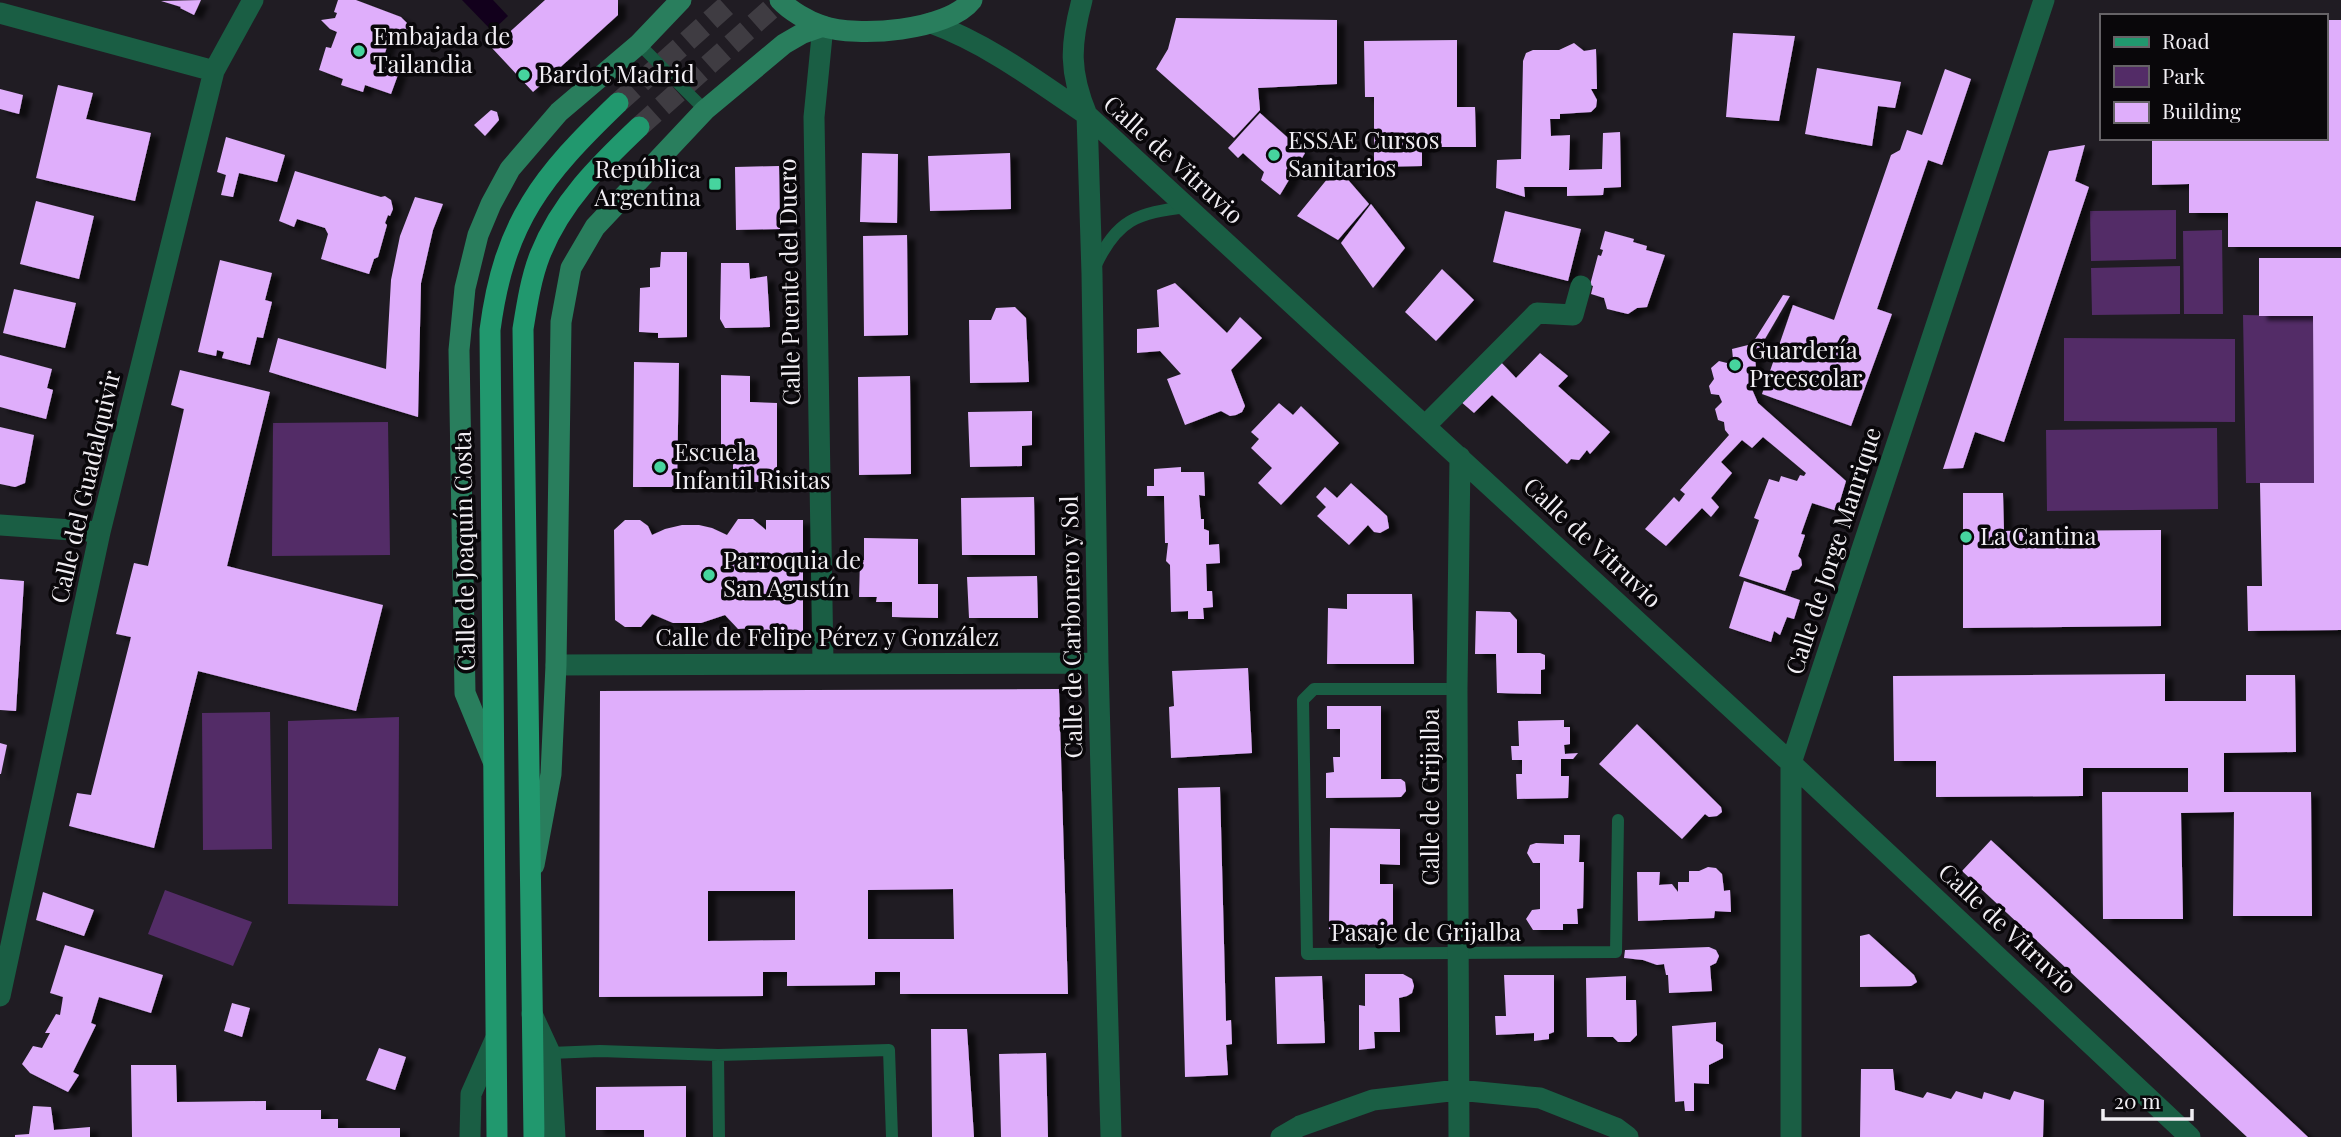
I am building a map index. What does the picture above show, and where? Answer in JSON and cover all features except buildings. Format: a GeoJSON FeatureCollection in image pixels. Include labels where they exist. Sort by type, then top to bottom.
{"type":"FeatureCollection","features":[{"type":"Feature","properties":{"kind":"main road","name":"Calle de Joaquín Costa"},"geometry":{"type":"LineString","coordinates":[[497,1137],[489,375],[495,292],[509,248],[525,211],[549,174],[571,148],[618,103]]}},
{"type":"Feature","properties":{"kind":"main road"},"geometry":{"type":"LineString","coordinates":[[534,1137],[523,329],[530,288],[540,255],[558,220],[584,181],[639,127]]}},
{"type":"Feature","properties":{"kind":"street","name":"Calle del Guadalquivir"},"geometry":{"type":"LineString","coordinates":[[0,996],[100,532],[214,71],[253,0]]}},
{"type":"Feature","properties":{"kind":"street"},"geometry":{"type":"LineString","coordinates":[[493,762],[464,693],[459,350],[465,288],[478,235],[510,169],[559,112],[639,44],[681,0]]}},
{"type":"Feature","properties":{"kind":"street"},"geometry":{"type":"LineString","coordinates":[[780,0],[803,17],[823,26],[867,33],[931,23],[974,1]]}},
{"type":"Feature","properties":{"kind":"street"},"geometry":{"type":"LineString","coordinates":[[1082,0],[1074,41],[1073,71],[1087,115]]}},
{"type":"Feature","properties":{"kind":"street","name":"Calle de Jorge Manrique"},"geometry":{"type":"LineString","coordinates":[[1791,1137],[1791,763],[2044,0]]}},
{"type":"Feature","properties":{"kind":"street"},"geometry":{"type":"LineString","coordinates":[[0,13],[214,71]]}},
{"type":"Feature","properties":{"kind":"street","name":"Calle de Vitruvio"},"geometry":{"type":"LineString","coordinates":[[931,23],[956,32],[989,50],[1087,115],[1791,763],[2190,1137]]}},
{"type":"Feature","properties":{"kind":"street"},"geometry":{"type":"LineString","coordinates":[[531,878],[545,818],[551,774],[556,665],[561,322],[571,268],[595,227],[705,110],[784,44],[823,26]]}},
{"type":"Feature","properties":{"kind":"street","name":"Calle Puente del Duero"},"geometry":{"type":"LineString","coordinates":[[823,26],[814,117],[823,663]]}},
{"type":"Feature","properties":{"kind":"street","name":"Calle de Carbonero y Sol"},"geometry":{"type":"LineString","coordinates":[[1087,115],[1111,1137]]}},
{"type":"Feature","properties":{"kind":"street"},"geometry":{"type":"LineString","coordinates":[[1425,426],[1537,313],[1573,315],[1581,286]]}},
{"type":"Feature","properties":{"kind":"street","name":"Calle de Grijalba"},"geometry":{"type":"LineString","coordinates":[[1459,1137],[1457,689],[1460,457]]}},
{"type":"Feature","properties":{"kind":"street"},"geometry":{"type":"LineString","coordinates":[[0,525],[100,532]]}},
{"type":"Feature","properties":{"kind":"street","name":"Calle de Felipe Pérez y González"},"geometry":{"type":"LineString","coordinates":[[556,665],[1098,663]]}},
{"type":"Feature","properties":{"kind":"street"},"geometry":{"type":"LineString","coordinates":[[532,1013],[550,1053],[555,1137]]}},
{"type":"Feature","properties":{"kind":"street","name":"Calle de Joaquín Costa"},"geometry":{"type":"LineString","coordinates":[[470,1137],[471,1094],[495,1040]]}},
{"type":"Feature","properties":{"kind":"street"},"geometry":{"type":"LineString","coordinates":[[1281,1137],[1373,1100],[1458,1090],[1540,1098],[1620,1134]]}},
{"type":"Feature","properties":{"kind":"lane"},"geometry":{"type":"LineString","coordinates":[[639,44],[705,110]]}},
{"type":"Feature","properties":{"kind":"lane"},"geometry":{"type":"LineString","coordinates":[[1092,274],[1105,246],[1134,218],[1155,211],[1187,207]]}},
{"type":"Feature","properties":{"kind":"lane","name":"Pasaje de Grijalba"},"geometry":{"type":"LineString","coordinates":[[1457,689],[1314,689],[1303,700],[1307,954],[1616,952],[1618,820]]}},
{"type":"Feature","properties":{"kind":"lane"},"geometry":{"type":"LineString","coordinates":[[550,1053],[600,1051],[718,1055],[889,1050],[892,1137]]}},
{"type":"Feature","properties":{"kind":"lane"},"geometry":{"type":"LineString","coordinates":[[718,1055],[719,1137]]}},
{"type":"Feature","properties":{"kind":"green space"},"geometry":{"type":"Polygon","coordinates":[[[2176,210],[2176,259],[2091,261],[2090,211],[2176,210]]]}},
{"type":"Feature","properties":{"kind":"green space"},"geometry":{"type":"Polygon","coordinates":[[[2222,230],[2223,314],[2184,314],[2183,231],[2222,230]]]}},
{"type":"Feature","properties":{"kind":"green space"},"geometry":{"type":"Polygon","coordinates":[[[2180,266],[2180,314],[2092,315],[2091,268],[2180,266]]]}},
{"type":"Feature","properties":{"kind":"green space"},"geometry":{"type":"Polygon","coordinates":[[[2243,315],[2313,316],[2314,483],[2246,483],[2243,315]]]}},
{"type":"Feature","properties":{"kind":"green space"},"geometry":{"type":"Polygon","coordinates":[[[2064,338],[2235,339],[2235,422],[2064,421],[2064,338]]]}},
{"type":"Feature","properties":{"kind":"green space"},"geometry":{"type":"Polygon","coordinates":[[[388,422],[390,555],[272,556],[273,423],[388,422]]]}},
{"type":"Feature","properties":{"kind":"green space"},"geometry":{"type":"Polygon","coordinates":[[[2217,428],[2218,509],[2047,511],[2046,430],[2217,428]]]}},
{"type":"Feature","properties":{"kind":"green space"},"geometry":{"type":"Polygon","coordinates":[[[270,712],[272,849],[203,850],[202,713],[270,712]]]}},
{"type":"Feature","properties":{"kind":"green space"},"geometry":{"type":"Polygon","coordinates":[[[399,717],[398,906],[288,904],[288,721],[399,717]]]}},
{"type":"Feature","properties":{"kind":"green space"},"geometry":{"type":"Polygon","coordinates":[[[165,890],[252,922],[233,966],[148,934],[165,890]]]}},
{"type":"Feature","properties":{"kind":"shaded area"},"geometry":{"type":"Polygon","coordinates":[[[462,0],[493,0],[508,16],[492,31],[462,0]]]}},
{"type":"Feature","properties":{"kind":"tunnel"},"geometry":{"type":"LineString","coordinates":[[618,103],[733,0]]}},
{"type":"Feature","properties":{"kind":"tunnel"},"geometry":{"type":"LineString","coordinates":[[639,127],[781,0]]}},
{"type":"Feature","properties":{"kind":"place","name":"Embajada de Tailandia"},"geometry":{"type":"Point","coordinates":[359,51]}},
{"type":"Feature","properties":{"kind":"place","name":"Bardot Madrid"},"geometry":{"type":"Point","coordinates":[524,75]}},
{"type":"Feature","properties":{"kind":"place","name":"ESSAE Cursos Sanitarios"},"geometry":{"type":"Point","coordinates":[1274,155]}},
{"type":"Feature","properties":{"kind":"place","name":"República Argentina"},"geometry":{"type":"Point","coordinates":[715,184]}},
{"type":"Feature","properties":{"kind":"place","name":"Guardería Preescolar"},"geometry":{"type":"Point","coordinates":[1735,365]}},
{"type":"Feature","properties":{"kind":"place","name":"Escuela Infantil Risitas"},"geometry":{"type":"Point","coordinates":[660,467]}},
{"type":"Feature","properties":{"kind":"place","name":"La Cantina"},"geometry":{"type":"Point","coordinates":[1966,537]}},
{"type":"Feature","properties":{"kind":"place","name":"Parroquia de San Agustín"},"geometry":{"type":"Point","coordinates":[709,575]}}]}
